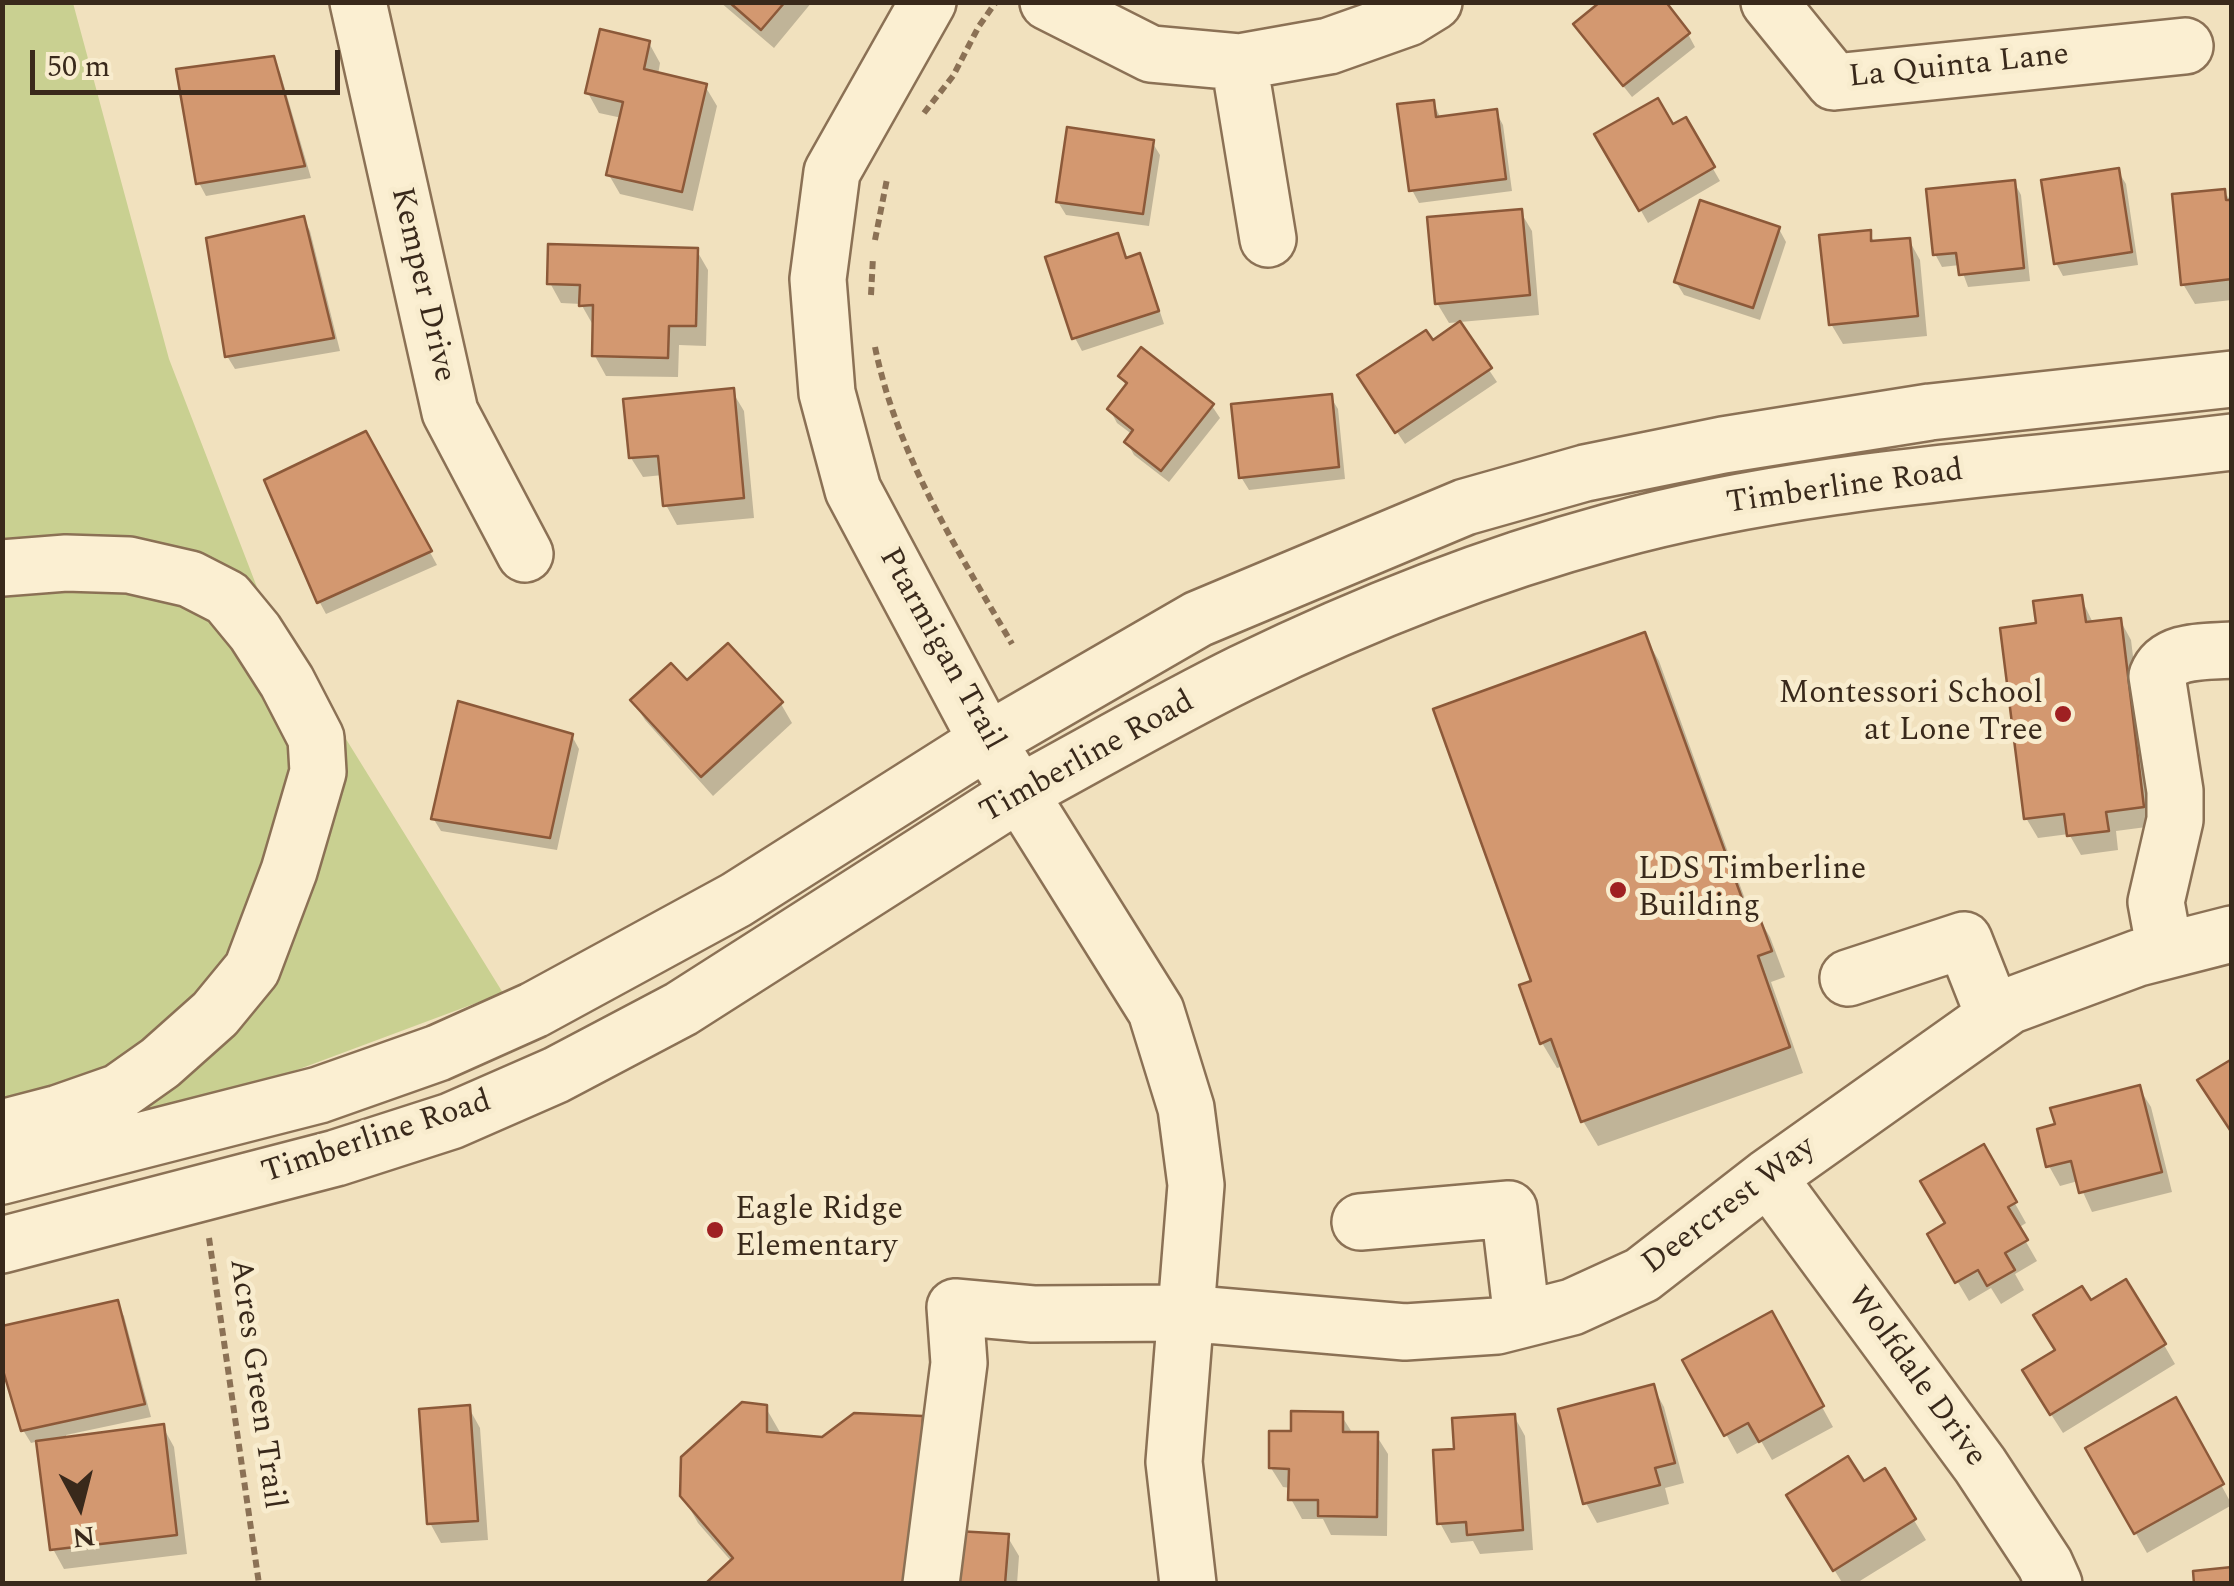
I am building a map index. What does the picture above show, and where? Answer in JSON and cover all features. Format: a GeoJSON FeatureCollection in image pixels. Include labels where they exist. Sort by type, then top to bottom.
{"type":"FeatureCollection","features":[{"type":"Feature","properties":{"kind":"street","name":"Kemper Drive"},"geometry":{"type":"LineString","coordinates":[[358,2],[450,412],[525,554]]}},
{"type":"Feature","properties":{"kind":"street","name":"Ptarmigan Trail"},"geometry":{"type":"LineString","coordinates":[[928,2],[832,172],[818,279],[828,392],[853,490],[988,741],[1156,1011],[1186,1108],[1196,1185],[1174,1462],[1188,1584]]}},
{"type":"Feature","properties":{"kind":"street"},"geometry":{"type":"LineString","coordinates":[[1048,2],[1151,54],[1239,62],[1329,46],[1408,18],[1434,2]]}},
{"type":"Feature","properties":{"kind":"street","name":"La Quinta Lane"},"geometry":{"type":"LineString","coordinates":[[1769,2],[1834,82],[2185,46]]}},
{"type":"Feature","properties":{"kind":"street"},"geometry":{"type":"LineString","coordinates":[[1239,62],[1268,239]]}},
{"type":"Feature","properties":{"kind":"street","name":"Timberline Road"},"geometry":{"type":"LineString","coordinates":[[2,1176],[320,1095],[438,1053],[534,1010],[736,900],[988,741],[1198,619],[1464,507],[1585,473],[1723,445],[1930,412],[2224,380]]}},
{"type":"Feature","properties":{"kind":"street"},"geometry":{"type":"LineString","coordinates":[[2224,380],[2229,459]]}},
{"type":"Feature","properties":{"kind":"street","name":"Timberline Road"},"geometry":{"type":"LineString","coordinates":[[2,1245],[336,1158],[434,1126],[556,1075],[681,1010],[1022,792],[1241,674],[1354,622],[1490,570],[1610,532],[1735,503],[1920,476],[2229,459]]}},
{"type":"Feature","properties":{"kind":"street"},"geometry":{"type":"LineString","coordinates":[[2,568],[66,563],[128,565],[190,579],[227,598],[255,632],[287,682],[316,738],[318,772],[289,871],[252,969],[215,1014],[160,1063],[119,1092],[59,1114],[2,1128]]}},
{"type":"Feature","properties":{"kind":"street"},"geometry":{"type":"LineString","coordinates":[[2165,951],[2156,902],[2175,820],[2175,792],[2157,676],[2161,665],[2172,658],[2232,650]]}},
{"type":"Feature","properties":{"kind":"street","name":"Deercrest Way"},"geometry":{"type":"LineString","coordinates":[[931,1584],[960,1363],[955,1307],[1033,1314],[1184,1313],[1405,1332],[1496,1326],[1572,1306],[1642,1275],[1768,1178],[2009,1006],[2138,958],[2232,934]]}},
{"type":"Feature","properties":{"kind":"street"},"geometry":{"type":"LineString","coordinates":[[1848,978],[1964,940],[1994,1016]]}},
{"type":"Feature","properties":{"kind":"street","name":"Wolfdale Drive"},"geometry":{"type":"LineString","coordinates":[[1768,1178],[1980,1465],[2054,1584]]}},
{"type":"Feature","properties":{"kind":"street"},"geometry":{"type":"LineString","coordinates":[[1360,1222],[1509,1208],[1522,1319]]}},
{"type":"Feature","properties":{"kind":"path"},"geometry":{"type":"LineString","coordinates":[[916,123],[954,76],[996,2]]}},
{"type":"Feature","properties":{"kind":"path"},"geometry":{"type":"LineString","coordinates":[[870,302],[873,252],[888,174]]}},
{"type":"Feature","properties":{"kind":"path"},"geometry":{"type":"LineString","coordinates":[[874,338],[881,376],[902,438],[939,518],[1012,644]]}},
{"type":"Feature","properties":{"kind":"path","name":"Acres Green Trail"},"geometry":{"type":"LineString","coordinates":[[202,1192],[259,1584]]}},
{"type":"Feature","properties":{"kind":"green space"},"geometry":{"type":"Polygon","coordinates":[[[3,3],[73,3],[169,359],[265,608],[503,993],[286,1074],[3,1145],[3,3]]]}},
{"type":"Feature","properties":{"kind":"building"},"geometry":{"type":"Polygon","coordinates":[[[729,2],[785,2],[761,30],[729,2]]]}},
{"type":"Feature","properties":{"kind":"building"},"geometry":{"type":"Polygon","coordinates":[[[1600,2],[1666,2],[1690,33],[1623,86],[1573,24],[1600,2]]]}},
{"type":"Feature","properties":{"kind":"building"},"geometry":{"type":"Polygon","coordinates":[[[600,29],[650,41],[644,69],[707,84],[682,192],[606,175],[623,102],[585,93],[600,29]]]}},
{"type":"Feature","properties":{"kind":"building"},"geometry":{"type":"Polygon","coordinates":[[[274,56],[305,166],[196,184],[176,69],[274,56]]]}},
{"type":"Feature","properties":{"kind":"building"},"geometry":{"type":"Polygon","coordinates":[[[1658,98],[1673,124],[1686,117],[1715,167],[1639,211],[1594,134],[1658,98]]]}},
{"type":"Feature","properties":{"kind":"building"},"geometry":{"type":"Polygon","coordinates":[[[1434,100],[1436,117],[1497,109],[1506,179],[1409,191],[1397,104],[1434,100]]]}},
{"type":"Feature","properties":{"kind":"building"},"geometry":{"type":"Polygon","coordinates":[[[1067,127],[1154,140],[1143,214],[1056,202],[1067,127]]]}},
{"type":"Feature","properties":{"kind":"building"},"geometry":{"type":"Polygon","coordinates":[[[2119,168],[2132,252],[2054,264],[2041,180],[2119,168]]]}},
{"type":"Feature","properties":{"kind":"building"},"geometry":{"type":"Polygon","coordinates":[[[2015,180],[2024,268],[1959,275],[1956,253],[1933,255],[1926,189],[2015,180]]]}},
{"type":"Feature","properties":{"kind":"building"},"geometry":{"type":"Polygon","coordinates":[[[2225,189],[2226,200],[2232,200],[2232,279],[2181,285],[2172,194],[2225,189]]]}},
{"type":"Feature","properties":{"kind":"building"},"geometry":{"type":"Polygon","coordinates":[[[1700,200],[1780,227],[1753,308],[1674,282],[1700,200]]]}},
{"type":"Feature","properties":{"kind":"building"},"geometry":{"type":"Polygon","coordinates":[[[1522,209],[1530,295],[1435,304],[1427,217],[1522,209]]]}},
{"type":"Feature","properties":{"kind":"building"},"geometry":{"type":"Polygon","coordinates":[[[304,216],[334,338],[225,357],[206,238],[304,216]]]}},
{"type":"Feature","properties":{"kind":"building"},"geometry":{"type":"Polygon","coordinates":[[[1871,230],[1871,241],[1910,238],[1918,316],[1829,325],[1819,235],[1871,230]]]}},
{"type":"Feature","properties":{"kind":"building"},"geometry":{"type":"Polygon","coordinates":[[[1118,233],[1126,258],[1140,253],[1159,311],[1072,339],[1045,257],[1118,233]]]}},
{"type":"Feature","properties":{"kind":"building"},"geometry":{"type":"Polygon","coordinates":[[[548,244],[698,248],[696,326],[669,326],[668,358],[592,356],[593,305],[579,306],[580,285],[547,284],[548,244]]]}},
{"type":"Feature","properties":{"kind":"building"},"geometry":{"type":"Polygon","coordinates":[[[1460,321],[1492,368],[1395,433],[1357,375],[1426,330],[1433,340],[1460,321]]]}},
{"type":"Feature","properties":{"kind":"building"},"geometry":{"type":"Polygon","coordinates":[[[1141,347],[1214,404],[1161,471],[1124,442],[1133,430],[1107,409],[1127,383],[1118,376],[1141,347]]]}},
{"type":"Feature","properties":{"kind":"building"},"geometry":{"type":"Polygon","coordinates":[[[734,388],[744,498],[663,506],[658,456],[629,458],[623,399],[734,388]]]}},
{"type":"Feature","properties":{"kind":"building"},"geometry":{"type":"Polygon","coordinates":[[[1332,394],[1339,467],[1239,478],[1231,404],[1332,394]]]}},
{"type":"Feature","properties":{"kind":"building"},"geometry":{"type":"Polygon","coordinates":[[[366,431],[432,551],[317,603],[264,480],[366,431]]]}},
{"type":"Feature","properties":{"kind":"building","name":"Montessori School at Lone Tree"},"geometry":{"type":"Polygon","coordinates":[[[2082,595],[2086,622],[2121,618],[2144,807],[2106,812],[2109,831],[2067,836],[2064,814],[2024,819],[2000,628],[2036,623],[2033,601],[2082,595]]]}},
{"type":"Feature","properties":{"kind":"building","name":"LDS Timberline Building"},"geometry":{"type":"Polygon","coordinates":[[[1645,632],[1747,912],[1756,908],[1772,951],[1758,956],[1790,1047],[1581,1122],[1551,1039],[1540,1044],[1519,985],[1531,981],[1433,709],[1645,632]]]}},
{"type":"Feature","properties":{"kind":"building"},"geometry":{"type":"Polygon","coordinates":[[[728,643],[783,702],[701,777],[630,700],[671,663],[687,680],[728,643]]]}},
{"type":"Feature","properties":{"kind":"building"},"geometry":{"type":"Polygon","coordinates":[[[458,701],[573,734],[550,838],[431,819],[458,701]]]}},
{"type":"Feature","properties":{"kind":"building"},"geometry":{"type":"Polygon","coordinates":[[[2232,1059],[2232,1133],[2197,1080],[2232,1059]]]}},
{"type":"Feature","properties":{"kind":"building"},"geometry":{"type":"Polygon","coordinates":[[[2140,1085],[2162,1172],[2079,1193],[2071,1161],[2046,1167],[2037,1129],[2055,1124],[2050,1108],[2140,1085]]]}},
{"type":"Feature","properties":{"kind":"building"},"geometry":{"type":"Polygon","coordinates":[[[1984,1144],[2017,1202],[2008,1207],[2028,1240],[2005,1253],[2015,1270],[1987,1286],[1978,1270],[1955,1283],[1927,1234],[1945,1223],[1920,1181],[1984,1144]]]}},
{"type":"Feature","properties":{"kind":"building"},"geometry":{"type":"Polygon","coordinates":[[[2126,1279],[2166,1344],[2050,1415],[2022,1370],[2055,1350],[2033,1315],[2082,1286],[2091,1300],[2126,1279]]]}},
{"type":"Feature","properties":{"kind":"building"},"geometry":{"type":"Polygon","coordinates":[[[118,1300],[145,1404],[21,1431],[2,1367],[2,1326],[118,1300]]]}},
{"type":"Feature","properties":{"kind":"building"},"geometry":{"type":"Polygon","coordinates":[[[1772,1311],[1824,1406],[1759,1442],[1748,1423],[1724,1436],[1682,1360],[1772,1311]]]}},
{"type":"Feature","properties":{"kind":"building"},"geometry":{"type":"Polygon","coordinates":[[[1654,1384],[1675,1463],[1655,1468],[1660,1485],[1583,1504],[1558,1409],[1654,1384]]]}},
{"type":"Feature","properties":{"kind":"building"},"geometry":{"type":"Polygon","coordinates":[[[2176,1397],[2224,1484],[2134,1534],[2085,1448],[2176,1397]]]}},
{"type":"Feature","properties":{"kind":"building"},"geometry":{"type":"Polygon","coordinates":[[[742,1402],[767,1405],[767,1432],[822,1437],[854,1413],[923,1416],[914,1582],[922,1584],[705,1584],[733,1558],[680,1496],[681,1457],[742,1402]]]}},
{"type":"Feature","properties":{"kind":"building"},"geometry":{"type":"Polygon","coordinates":[[[470,1405],[478,1521],[427,1524],[419,1409],[470,1405]]]}},
{"type":"Feature","properties":{"kind":"building"},"geometry":{"type":"Polygon","coordinates":[[[1291,1411],[1343,1412],[1343,1432],[1378,1432],[1377,1517],[1318,1516],[1318,1500],[1288,1500],[1289,1469],[1269,1468],[1269,1431],[1291,1431],[1291,1411]]]}},
{"type":"Feature","properties":{"kind":"building"},"geometry":{"type":"Polygon","coordinates":[[[1515,1414],[1523,1530],[1467,1535],[1466,1522],[1437,1524],[1433,1450],[1454,1449],[1452,1418],[1515,1414]]]}},
{"type":"Feature","properties":{"kind":"building"},"geometry":{"type":"Polygon","coordinates":[[[164,1424],[177,1535],[50,1550],[36,1441],[164,1424]]]}},
{"type":"Feature","properties":{"kind":"building"},"geometry":{"type":"Polygon","coordinates":[[[1848,1456],[1864,1481],[1885,1468],[1916,1519],[1833,1571],[1786,1495],[1848,1456]]]}},
{"type":"Feature","properties":{"kind":"building"},"geometry":{"type":"Polygon","coordinates":[[[957,1531],[1009,1534],[1005,1584],[954,1584],[957,1531]]]}},
{"type":"Feature","properties":{"kind":"building"},"geometry":{"type":"Polygon","coordinates":[[[2232,1567],[2232,1584],[2194,1584],[2193,1571],[2232,1567]]]}},
{"type":"Feature","properties":{"kind":"place","name":"Montessori School at Lone Tree"},"geometry":{"type":"Point","coordinates":[2063,714]}},
{"type":"Feature","properties":{"kind":"place","name":"LDS Timberline Building"},"geometry":{"type":"Point","coordinates":[1618,890]}},
{"type":"Feature","properties":{"kind":"place","name":"Eagle Ridge Elementary"},"geometry":{"type":"Point","coordinates":[715,1230]}}]}
